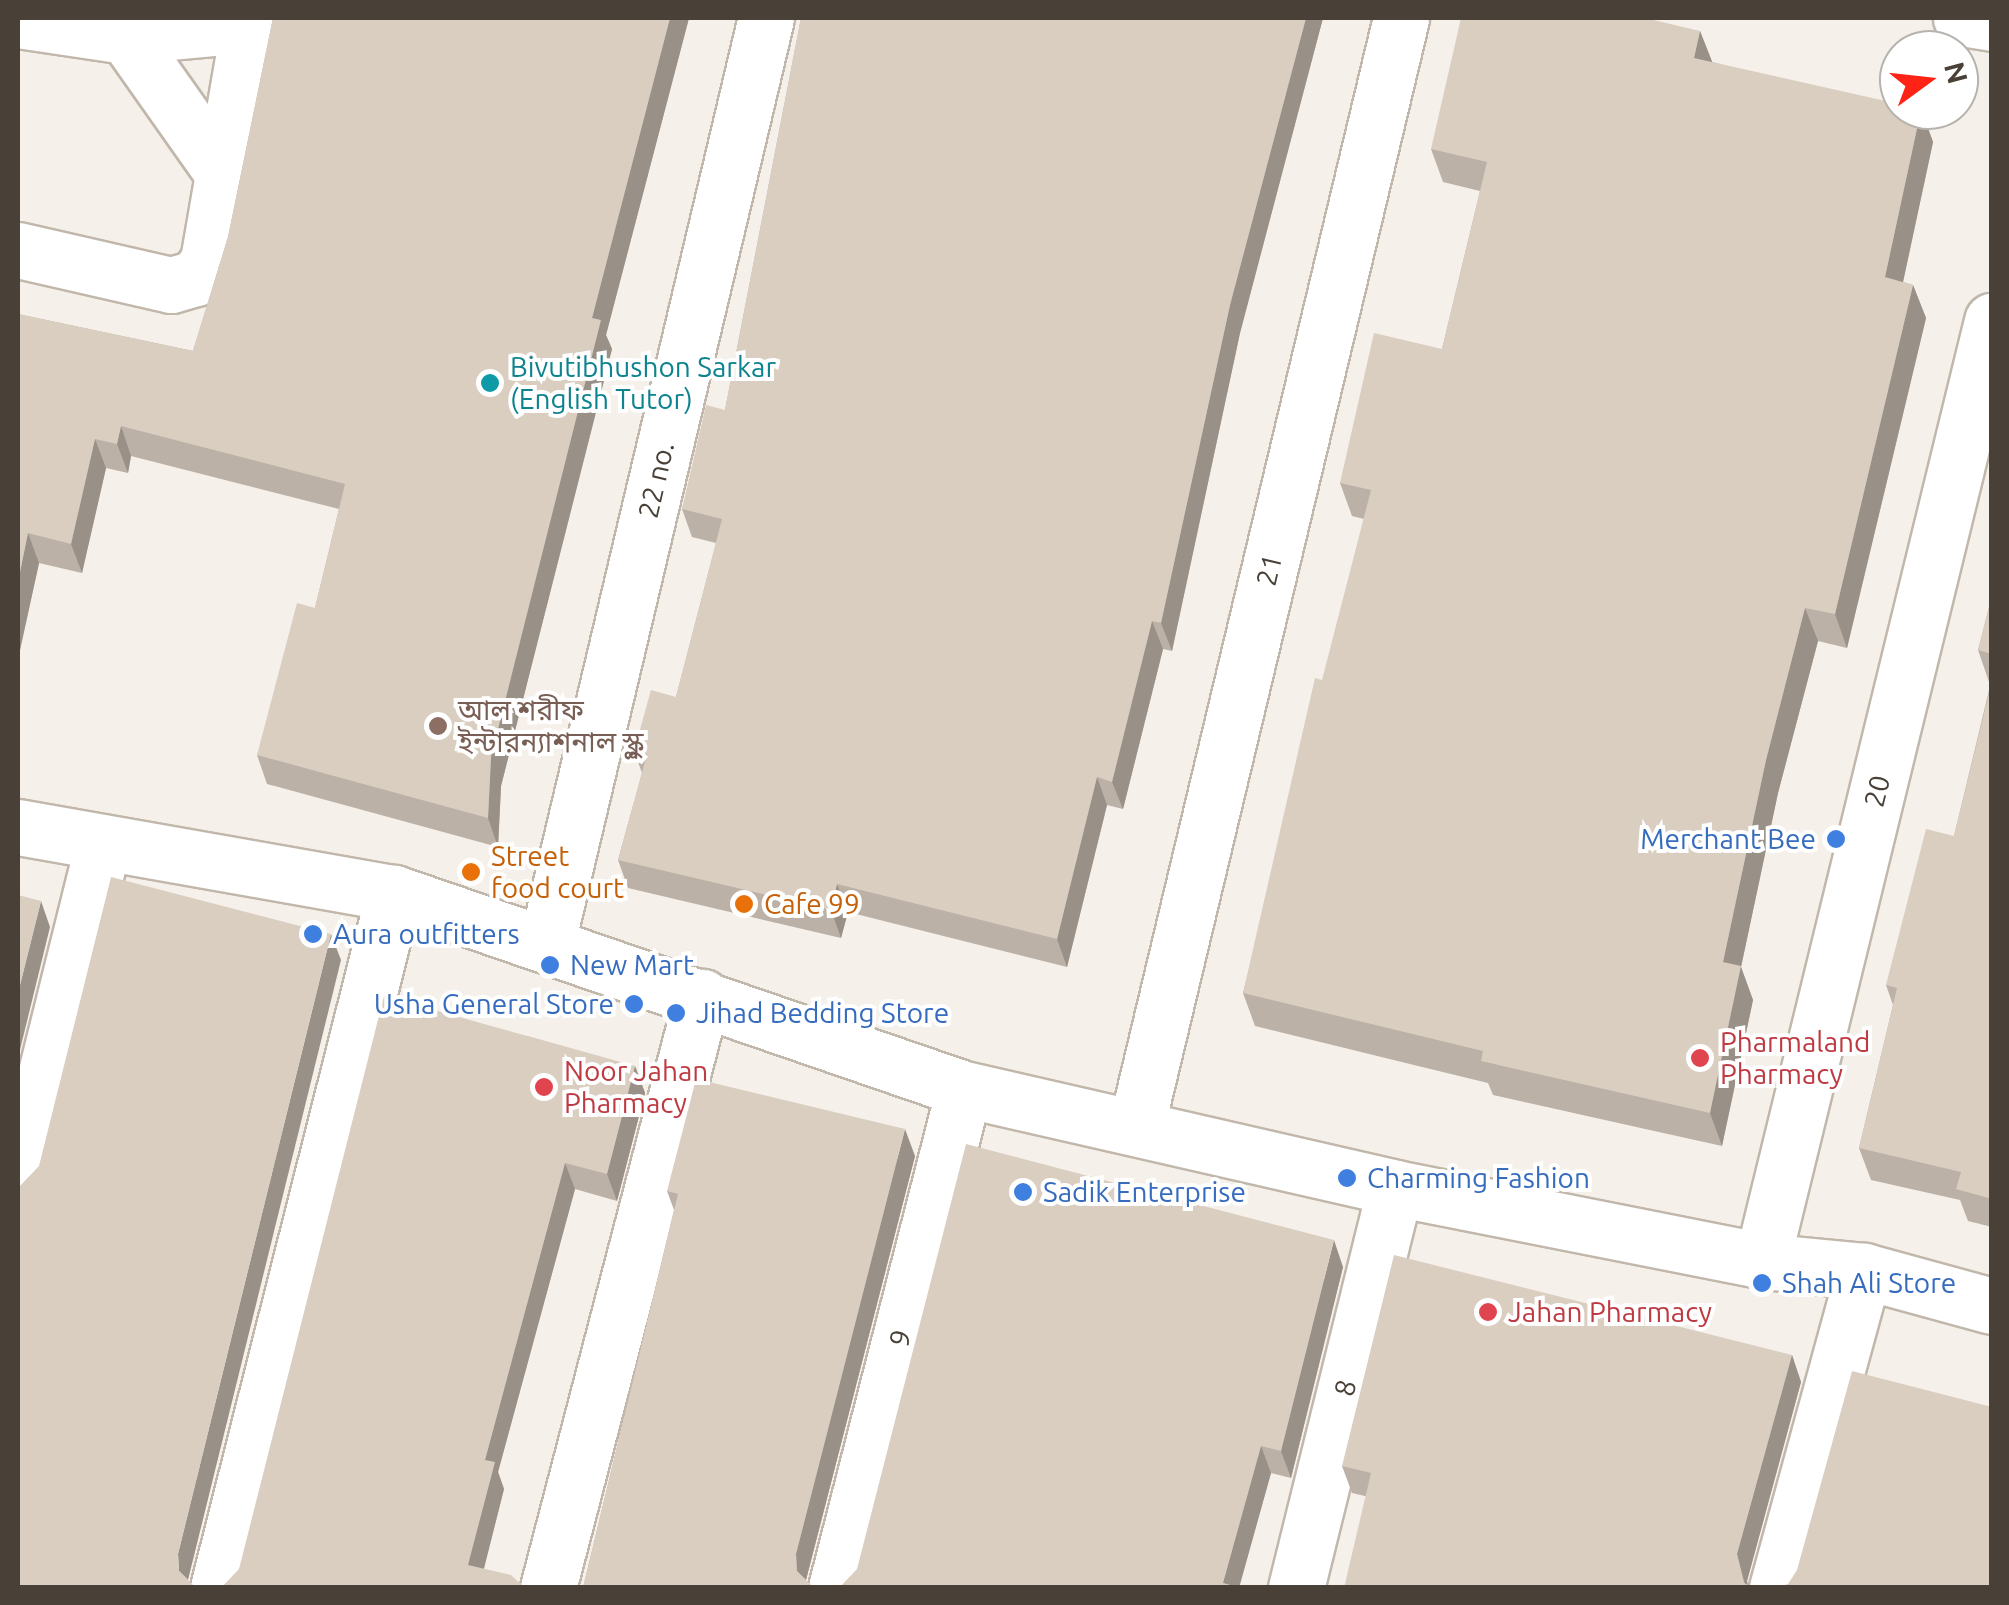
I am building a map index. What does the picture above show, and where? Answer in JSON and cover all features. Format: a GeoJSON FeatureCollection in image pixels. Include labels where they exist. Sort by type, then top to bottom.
{"type":"FeatureCollection","features":[{"type":"Feature","properties":{"kind":"street","name":"22 no."},"geometry":{"type":"LineString","coordinates":[[547,942],[766,18]]}},
{"type":"Feature","properties":{"kind":"street","name":"21"},"geometry":{"type":"LineString","coordinates":[[1137,1122],[1401,18]]}},
{"type":"Feature","properties":{"kind":"street"},"geometry":{"type":"LineString","coordinates":[[1961,18],[1992,23]]}},
{"type":"Feature","properties":{"kind":"street"},"geometry":{"type":"LineString","coordinates":[[18,20],[126,36],[249,21],[208,260],[196,278],[171,285],[18,250]]}},
{"type":"Feature","properties":{"kind":"street"},"geometry":{"type":"LineString","coordinates":[[126,36],[222,172]]}},
{"type":"Feature","properties":{"kind":"street","name":"20"},"geometry":{"type":"LineString","coordinates":[[1762,1262],[1992,322]]}},
{"type":"Feature","properties":{"kind":"street"},"geometry":{"type":"LineString","coordinates":[[18,827],[102,849],[394,893],[547,942],[964,1088],[1137,1122],[1395,1188],[1762,1262],[1864,1272],[1992,1306]]}},
{"type":"Feature","properties":{"kind":"street"},"geometry":{"type":"LineString","coordinates":[[18,1185],[102,849]]}},
{"type":"Feature","properties":{"kind":"street"},"geometry":{"type":"LineString","coordinates":[[218,1588],[394,893]]}},
{"type":"Feature","properties":{"kind":"street"},"geometry":{"type":"LineString","coordinates":[[548,1588],[702,997]]}},
{"type":"Feature","properties":{"kind":"street","name":"9"},"geometry":{"type":"LineString","coordinates":[[836,1588],[964,1088]]}},
{"type":"Feature","properties":{"kind":"street","name":"8"},"geometry":{"type":"LineString","coordinates":[[1296,1588],[1395,1188]]}},
{"type":"Feature","properties":{"kind":"street"},"geometry":{"type":"LineString","coordinates":[[1777,1588],[1864,1272]]}},
{"type":"Feature","properties":{"kind":"building"},"geometry":{"type":"Polygon","coordinates":[[[273,18],[670,18],[592,318],[601,320],[491,757],[488,818],[257,755],[297,603],[315,608],[345,484],[121,426],[117,444],[95,439],[71,544],[28,533],[18,582],[18,314],[193,351],[228,237],[273,18]]]}},
{"type":"Feature","properties":{"kind":"building"},"geometry":{"type":"Polygon","coordinates":[[[801,18],[1306,18],[1230,305],[1161,623],[1152,621],[1112,782],[1097,777],[1057,939],[837,884],[831,910],[618,860],[647,754],[634,751],[651,690],[676,697],[722,519],[682,509],[706,405],[725,410],[801,18]]]}},
{"type":"Feature","properties":{"kind":"building"},"geometry":{"type":"Polygon","coordinates":[[[1461,18],[1645,18],[1700,31],[1694,58],[1879,100],[1879,130],[1917,130],[1885,277],[1913,285],[1835,614],[1805,608],[1766,760],[1723,962],[1741,966],[1710,1113],[1481,1061],[1483,1051],[1243,993],[1315,678],[1322,680],[1371,490],[1340,483],[1374,333],[1442,349],[1487,162],[1431,149],[1461,18]]]}},
{"type":"Feature","properties":{"kind":"building"},"geometry":{"type":"Polygon","coordinates":[[[1992,595],[1992,654],[1978,650],[1992,595]]]}},
{"type":"Feature","properties":{"kind":"building"},"geometry":{"type":"Polygon","coordinates":[[[1992,681],[1992,1199],[1956,1189],[1961,1172],[1859,1148],[1897,988],[1886,985],[1926,829],[1954,836],[1992,681]]]}},
{"type":"Feature","properties":{"kind":"building"},"geometry":{"type":"Polygon","coordinates":[[[111,877],[331,934],[178,1554],[179,1571],[196,1588],[18,1588],[18,1188],[39,1166],[111,877]]]}},
{"type":"Feature","properties":{"kind":"building"},"geometry":{"type":"Polygon","coordinates":[[[18,895],[41,901],[18,993],[18,895]]]}},
{"type":"Feature","properties":{"kind":"building"},"geometry":{"type":"Polygon","coordinates":[[[384,996],[635,1066],[607,1174],[565,1163],[485,1460],[495,1462],[468,1565],[511,1575],[525,1588],[221,1588],[239,1569],[384,996]]]}},
{"type":"Feature","properties":{"kind":"building"},"geometry":{"type":"Polygon","coordinates":[[[705,1081],[905,1129],[796,1554],[797,1571],[814,1588],[583,1588],[678,1194],[667,1191],[695,1083],[705,1081]]]}},
{"type":"Feature","properties":{"kind":"building"},"geometry":{"type":"Polygon","coordinates":[[[966,1144],[1334,1240],[1281,1451],[1261,1446],[1223,1583],[1241,1588],[839,1588],[857,1569],[966,1144]]]}},
{"type":"Feature","properties":{"kind":"building"},"geometry":{"type":"Polygon","coordinates":[[[1394,1255],[1792,1355],[1737,1554],[1744,1583],[1753,1588],[1344,1588],[1371,1473],[1342,1466],[1394,1255]]]}},
{"type":"Feature","properties":{"kind":"building"},"geometry":{"type":"Polygon","coordinates":[[[1852,1371],[1992,1407],[1992,1588],[1776,1588],[1788,1584],[1797,1570],[1852,1371]]]}},
{"type":"Feature","properties":{"kind":"place","name":"Bivutibhushon Sarkar (English Tutor)"},"geometry":{"type":"Point","coordinates":[490,383]}},
{"type":"Feature","properties":{"kind":"place","name":"আল শরীফ ইন্টারন্যাশনাল স্কুল"},"geometry":{"type":"Point","coordinates":[438,726]}},
{"type":"Feature","properties":{"kind":"place","name":"Merchant Bee"},"geometry":{"type":"Point","coordinates":[1836,839]}},
{"type":"Feature","properties":{"kind":"place","name":"Street food court"},"geometry":{"type":"Point","coordinates":[471,872]}},
{"type":"Feature","properties":{"kind":"place","name":"Cafe 99"},"geometry":{"type":"Point","coordinates":[744,904]}},
{"type":"Feature","properties":{"kind":"place","name":"Aura outfitters"},"geometry":{"type":"Point","coordinates":[313,934]}},
{"type":"Feature","properties":{"kind":"place","name":"New Mart"},"geometry":{"type":"Point","coordinates":[550,965]}},
{"type":"Feature","properties":{"kind":"place","name":"Usha General Store"},"geometry":{"type":"Point","coordinates":[634,1004]}},
{"type":"Feature","properties":{"kind":"place","name":"Jihad Bedding Store"},"geometry":{"type":"Point","coordinates":[676,1013]}},
{"type":"Feature","properties":{"kind":"place","name":"Pharmaland Pharmacy"},"geometry":{"type":"Point","coordinates":[1700,1058]}},
{"type":"Feature","properties":{"kind":"place","name":"Noor Jahan Pharmacy"},"geometry":{"type":"Point","coordinates":[544,1087]}},
{"type":"Feature","properties":{"kind":"place","name":"Charming Fashion"},"geometry":{"type":"Point","coordinates":[1347,1178]}},
{"type":"Feature","properties":{"kind":"place","name":"Sadik Enterprise"},"geometry":{"type":"Point","coordinates":[1023,1192]}},
{"type":"Feature","properties":{"kind":"place","name":"Shah Ali Store"},"geometry":{"type":"Point","coordinates":[1762,1283]}},
{"type":"Feature","properties":{"kind":"place","name":"Jahan Pharmacy"},"geometry":{"type":"Point","coordinates":[1488,1312]}}]}
